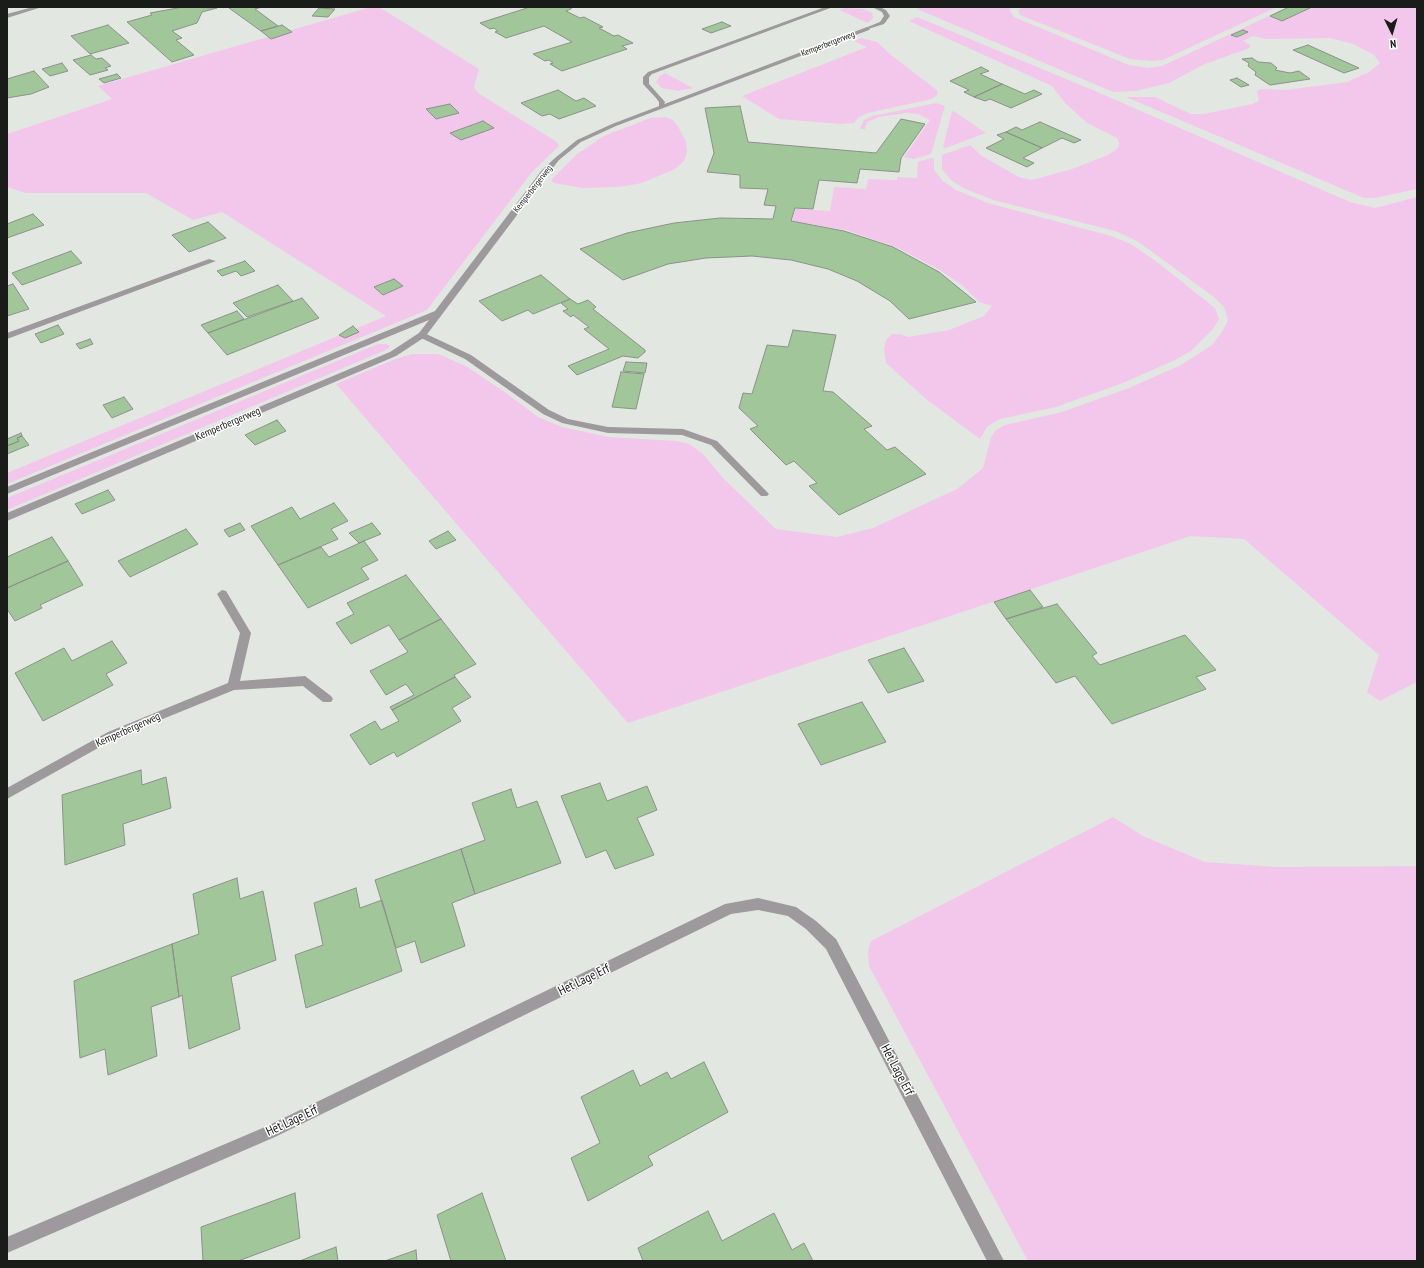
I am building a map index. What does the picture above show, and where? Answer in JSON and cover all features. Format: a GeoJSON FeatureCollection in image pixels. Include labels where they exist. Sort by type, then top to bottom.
{"type":"FeatureCollection","features":[{"type":"Feature","properties":{"kind":"street"},"geometry":{"type":"LineString","coordinates":[[7,16],[39,7]]}},
{"type":"Feature","properties":{"kind":"street"},"geometry":{"type":"LineString","coordinates":[[661,107],[662,102],[659,96],[646,84],[646,77],[650,73],[830,7]]}},
{"type":"Feature","properties":{"kind":"street","name":"Kemperbergerweg"},"geometry":{"type":"LineString","coordinates":[[7,517],[393,354],[422,335],[545,172],[557,159],[579,141],[595,133],[661,107],[882,23],[887,16],[884,12],[875,7]]}},
{"type":"Feature","properties":{"kind":"street"},"geometry":{"type":"LineString","coordinates":[[7,336],[212,261]]}},
{"type":"Feature","properties":{"kind":"street","name":"Kemperbergerweg"},"geometry":{"type":"LineString","coordinates":[[7,491],[438,313]]}},
{"type":"Feature","properties":{"kind":"street"},"geometry":{"type":"LineString","coordinates":[[411,324],[422,335],[468,357],[546,412],[565,421],[608,430],[682,432],[714,443],[764,494]]}},
{"type":"Feature","properties":{"kind":"street"},"geometry":{"type":"LineString","coordinates":[[222,594],[246,633],[233,686]]}},
{"type":"Feature","properties":{"kind":"street","name":"Kemperbergerweg"},"geometry":{"type":"LineString","coordinates":[[7,794],[112,734],[233,686],[305,681],[328,699]]}},
{"type":"Feature","properties":{"kind":"street","name":"Het Lage Erf"},"geometry":{"type":"LineString","coordinates":[[7,1245],[270,1132],[730,908],[758,904],[791,911],[811,925],[831,944],[996,1261]]}},
{"type":"Feature","properties":{"kind":"shaded area"},"geometry":{"type":"Polygon","coordinates":[[[371,7],[379,7],[479,69],[474,87],[478,93],[557,142],[559,146],[532,172],[427,310],[7,484],[7,473],[386,316],[222,212],[193,220],[146,193],[26,193],[7,187],[7,134],[112,99],[98,86],[371,7]]]}},
{"type":"Feature","properties":{"kind":"shaded area"},"geometry":{"type":"Polygon","coordinates":[[[922,7],[1014,7],[1009,9],[1014,17],[1129,65],[1148,68],[1162,66],[1288,7],[1417,7],[1417,189],[1375,198],[1364,198],[1126,97],[1155,97],[1191,114],[1204,114],[1252,104],[1259,101],[1257,91],[1261,89],[1286,90],[1347,82],[1369,72],[1380,63],[1374,55],[1353,44],[1330,38],[1266,39],[1253,36],[1243,41],[1250,45],[1250,48],[1205,64],[1169,83],[1136,91],[1113,92],[917,9],[922,7]]]}},
{"type":"Feature","properties":{"kind":"shaded area"},"geometry":{"type":"Polygon","coordinates":[[[1024,7],[1277,7],[1163,60],[1152,61],[1130,59],[1020,15],[1018,10],[1024,7]]]}},
{"type":"Feature","properties":{"kind":"shaded area"},"geometry":{"type":"Polygon","coordinates":[[[845,8],[863,9],[872,13],[873,18],[868,23],[839,10],[845,8]]]}},
{"type":"Feature","properties":{"kind":"shaded area"},"geometry":{"type":"Polygon","coordinates":[[[917,17],[1095,91],[1350,202],[1375,208],[1417,197],[1417,682],[1380,701],[1367,692],[1379,655],[1244,539],[1191,536],[628,723],[336,384],[398,358],[412,354],[438,354],[466,366],[538,417],[562,427],[609,437],[676,441],[689,444],[702,453],[724,479],[776,529],[837,537],[873,528],[957,489],[983,468],[991,437],[996,430],[1005,425],[1062,412],[1129,388],[1181,365],[1212,345],[1222,332],[1228,320],[1224,307],[1214,297],[1137,241],[1115,231],[993,200],[963,188],[951,180],[942,169],[942,155],[970,145],[982,156],[1019,177],[1032,180],[1072,169],[1108,155],[1118,148],[1119,143],[1117,138],[1087,123],[1065,103],[1052,86],[909,21],[917,17]]]}},
{"type":"Feature","properties":{"kind":"shaded area"},"geometry":{"type":"Polygon","coordinates":[[[861,38],[877,42],[891,55],[938,91],[937,95],[932,99],[868,113],[859,117],[854,123],[841,124],[779,119],[742,96],[867,47],[854,41],[861,38]]]}},
{"type":"Feature","properties":{"kind":"shaded area"},"geometry":{"type":"Polygon","coordinates":[[[665,73],[693,88],[679,91],[662,88],[656,82],[660,76],[665,73]]]}},
{"type":"Feature","properties":{"kind":"shaded area"},"geometry":{"type":"Polygon","coordinates":[[[936,103],[945,106],[931,154],[914,159],[904,157],[930,120],[918,114],[906,113],[879,117],[867,122],[865,129],[860,129],[864,120],[872,116],[936,103]]]}},
{"type":"Feature","properties":{"kind":"shaded area"},"geometry":{"type":"Polygon","coordinates":[[[952,111],[986,133],[946,148],[943,147],[952,111]]]}},
{"type":"Feature","properties":{"kind":"shaded area"},"geometry":{"type":"Polygon","coordinates":[[[665,117],[673,120],[678,126],[686,142],[687,152],[684,161],[675,169],[642,183],[620,187],[582,188],[554,183],[551,180],[577,154],[604,136],[650,118],[665,117]]]}},
{"type":"Feature","properties":{"kind":"shaded area"},"geometry":{"type":"Polygon","coordinates":[[[931,158],[934,159],[934,170],[943,181],[956,190],[988,203],[1111,236],[1131,244],[1157,262],[1215,308],[1219,319],[1213,329],[1191,351],[1175,360],[1123,383],[1056,407],[1000,419],[988,426],[980,439],[926,399],[886,363],[884,349],[886,340],[892,334],[900,334],[908,337],[949,330],[984,316],[992,306],[979,302],[963,286],[940,270],[896,247],[846,230],[792,221],[796,209],[830,211],[834,187],[866,189],[868,179],[897,180],[897,177],[917,178],[918,162],[931,158]]]}},
{"type":"Feature","properties":{"kind":"shaded area"},"geometry":{"type":"Polygon","coordinates":[[[378,344],[387,344],[390,347],[7,510],[7,498],[378,344]]]}},
{"type":"Feature","properties":{"kind":"shaded area"},"geometry":{"type":"Polygon","coordinates":[[[1113,817],[1143,836],[1205,862],[1278,867],[1417,866],[1417,1261],[1028,1261],[869,966],[868,951],[871,941],[1113,817]]]}},
{"type":"Feature","properties":{"kind":"building"},"geometry":{"type":"Polygon","coordinates":[[[183,7],[217,8],[202,12],[197,23],[172,31],[182,38],[176,40],[194,55],[172,62],[127,22],[152,15],[150,13],[183,7]]]}},
{"type":"Feature","properties":{"kind":"building"},"geometry":{"type":"Polygon","coordinates":[[[262,7],[255,9],[278,26],[261,31],[229,8],[262,7]]]}},
{"type":"Feature","properties":{"kind":"building"},"geometry":{"type":"Polygon","coordinates":[[[530,7],[572,7],[566,11],[580,18],[584,17],[603,27],[599,28],[614,36],[618,35],[633,43],[622,46],[627,49],[562,71],[550,64],[553,63],[549,60],[545,61],[533,54],[572,42],[544,26],[506,38],[495,32],[498,31],[494,28],[490,29],[480,23],[530,7]]]}},
{"type":"Feature","properties":{"kind":"building"},"geometry":{"type":"Polygon","coordinates":[[[1289,7],[1312,7],[1282,21],[1270,16],[1289,7]]]}},
{"type":"Feature","properties":{"kind":"building"},"geometry":{"type":"Polygon","coordinates":[[[319,8],[335,9],[328,17],[312,16],[319,8]]]}},
{"type":"Feature","properties":{"kind":"building"},"geometry":{"type":"Polygon","coordinates":[[[722,22],[731,26],[711,33],[702,29],[722,22]]]}},
{"type":"Feature","properties":{"kind":"building"},"geometry":{"type":"Polygon","coordinates":[[[108,25],[129,43],[90,54],[71,36],[108,25]]]}},
{"type":"Feature","properties":{"kind":"building"},"geometry":{"type":"Polygon","coordinates":[[[282,25],[292,32],[271,39],[261,31],[282,25]]]}},
{"type":"Feature","properties":{"kind":"building"},"geometry":{"type":"Polygon","coordinates":[[[1243,30],[1248,32],[1237,37],[1231,35],[1243,30]]]}},
{"type":"Feature","properties":{"kind":"building"},"geometry":{"type":"Polygon","coordinates":[[[1308,45],[1359,68],[1344,73],[1293,50],[1308,45]]]}},
{"type":"Feature","properties":{"kind":"building"},"geometry":{"type":"Polygon","coordinates":[[[91,55],[96,59],[102,58],[111,66],[105,68],[108,70],[90,75],[73,60],[91,55]]]}},
{"type":"Feature","properties":{"kind":"building"},"geometry":{"type":"Polygon","coordinates":[[[1252,58],[1258,62],[1271,63],[1277,68],[1275,70],[1290,73],[1299,71],[1310,79],[1270,85],[1255,75],[1256,72],[1248,66],[1249,63],[1242,59],[1252,58]]]}},
{"type":"Feature","properties":{"kind":"building"},"geometry":{"type":"Polygon","coordinates":[[[62,63],[68,71],[50,76],[42,69],[62,63]]]}},
{"type":"Feature","properties":{"kind":"building"},"geometry":{"type":"Polygon","coordinates":[[[981,67],[989,71],[980,74],[1002,84],[974,97],[964,92],[969,90],[950,81],[981,67]]]}},
{"type":"Feature","properties":{"kind":"building"},"geometry":{"type":"Polygon","coordinates":[[[34,71],[49,87],[31,94],[7,98],[7,79],[34,71]]]}},
{"type":"Feature","properties":{"kind":"building"},"geometry":{"type":"Polygon","coordinates":[[[117,74],[121,78],[104,83],[99,79],[117,74]]]}},
{"type":"Feature","properties":{"kind":"building"},"geometry":{"type":"Polygon","coordinates":[[[1237,78],[1249,85],[1241,87],[1230,80],[1237,78]]]}},
{"type":"Feature","properties":{"kind":"building"},"geometry":{"type":"Polygon","coordinates":[[[1002,84],[1025,94],[1034,90],[1042,94],[1011,108],[990,99],[985,101],[974,97],[1002,84]]]}},
{"type":"Feature","properties":{"kind":"building"},"geometry":{"type":"Polygon","coordinates":[[[558,90],[576,101],[584,98],[596,106],[559,119],[550,114],[542,116],[521,103],[558,90]]]}},
{"type":"Feature","properties":{"kind":"building"},"geometry":{"type":"Polygon","coordinates":[[[450,104],[459,113],[436,119],[426,109],[450,104]]]}},
{"type":"Feature","properties":{"kind":"building"},"geometry":{"type":"Polygon","coordinates":[[[740,106],[748,142],[876,153],[901,119],[925,124],[901,158],[899,172],[860,169],[857,183],[819,180],[813,209],[795,208],[791,221],[844,231],[893,247],[939,272],[976,302],[909,319],[890,301],[857,281],[828,269],[791,260],[752,256],[706,258],[668,264],[623,280],[580,249],[627,233],[674,223],[720,218],[773,219],[776,206],[764,205],[768,189],[740,188],[740,175],[707,172],[714,153],[705,108],[740,106]]]}},
{"type":"Feature","properties":{"kind":"building"},"geometry":{"type":"Polygon","coordinates":[[[483,121],[494,128],[461,140],[450,133],[483,121]]]}},
{"type":"Feature","properties":{"kind":"building"},"geometry":{"type":"Polygon","coordinates":[[[1040,122],[1081,140],[1074,143],[1062,138],[1042,148],[1006,132],[1016,127],[1022,130],[1040,122]]]}},
{"type":"Feature","properties":{"kind":"building"},"geometry":{"type":"Polygon","coordinates":[[[1006,132],[1042,148],[1023,158],[1034,163],[1027,167],[986,148],[1004,139],[997,135],[1006,132]]]}},
{"type":"Feature","properties":{"kind":"building"},"geometry":{"type":"Polygon","coordinates":[[[33,214],[44,225],[7,238],[7,224],[33,214]]]}},
{"type":"Feature","properties":{"kind":"building"},"geometry":{"type":"Polygon","coordinates":[[[208,222],[226,238],[189,252],[172,235],[208,222]]]}},
{"type":"Feature","properties":{"kind":"building"},"geometry":{"type":"Polygon","coordinates":[[[71,251],[82,263],[22,285],[12,273],[71,251]]]}},
{"type":"Feature","properties":{"kind":"building"},"geometry":{"type":"Polygon","coordinates":[[[245,261],[255,271],[241,276],[236,271],[222,276],[217,271],[245,261]]]}},
{"type":"Feature","properties":{"kind":"building"},"geometry":{"type":"Polygon","coordinates":[[[541,275],[570,299],[533,314],[528,310],[502,321],[479,301],[541,275]]]}},
{"type":"Feature","properties":{"kind":"building"},"geometry":{"type":"Polygon","coordinates":[[[394,279],[403,286],[383,295],[374,287],[394,279]]]}},
{"type":"Feature","properties":{"kind":"building"},"geometry":{"type":"Polygon","coordinates":[[[13,284],[29,309],[7,316],[7,286],[13,284]]]}},
{"type":"Feature","properties":{"kind":"building"},"geometry":{"type":"Polygon","coordinates":[[[278,285],[293,301],[247,317],[233,303],[278,285]]]}},
{"type":"Feature","properties":{"kind":"building"},"geometry":{"type":"Polygon","coordinates":[[[302,298],[319,318],[227,355],[208,333],[302,298]]]}},
{"type":"Feature","properties":{"kind":"building"},"geometry":{"type":"Polygon","coordinates":[[[570,299],[578,304],[588,300],[596,307],[593,309],[645,350],[645,352],[638,358],[623,356],[577,375],[568,366],[609,349],[584,329],[589,327],[573,315],[571,317],[563,311],[568,309],[561,303],[570,299]]]}},
{"type":"Feature","properties":{"kind":"building"},"geometry":{"type":"Polygon","coordinates":[[[237,311],[244,319],[208,333],[201,325],[237,311]]]}},
{"type":"Feature","properties":{"kind":"building"},"geometry":{"type":"Polygon","coordinates":[[[58,325],[64,334],[41,343],[35,334],[58,325]]]}},
{"type":"Feature","properties":{"kind":"building"},"geometry":{"type":"Polygon","coordinates":[[[353,326],[359,332],[345,338],[339,335],[353,326]]]}},
{"type":"Feature","properties":{"kind":"building"},"geometry":{"type":"Polygon","coordinates":[[[793,330],[836,335],[823,391],[833,392],[872,426],[864,429],[887,450],[895,447],[926,474],[839,515],[809,486],[817,483],[794,461],[786,465],[750,429],[758,426],[739,408],[743,393],[752,394],[767,345],[788,347],[793,330]]]}},
{"type":"Feature","properties":{"kind":"building"},"geometry":{"type":"Polygon","coordinates":[[[90,339],[93,344],[80,349],[76,344],[90,339]]]}},
{"type":"Feature","properties":{"kind":"building"},"geometry":{"type":"Polygon","coordinates":[[[626,362],[647,363],[645,373],[623,371],[626,362]]]}},
{"type":"Feature","properties":{"kind":"building"},"geometry":{"type":"Polygon","coordinates":[[[621,372],[644,374],[636,409],[612,407],[621,372]]]}},
{"type":"Feature","properties":{"kind":"building"},"geometry":{"type":"Polygon","coordinates":[[[124,397],[133,409],[112,418],[103,405],[124,397]]]}},
{"type":"Feature","properties":{"kind":"building"},"geometry":{"type":"Polygon","coordinates":[[[277,420],[286,431],[255,445],[245,435],[277,420]]]}},
{"type":"Feature","properties":{"kind":"building"},"geometry":{"type":"Polygon","coordinates":[[[21,433],[22,436],[17,438],[19,441],[7,446],[7,439],[21,433]]]}},
{"type":"Feature","properties":{"kind":"building"},"geometry":{"type":"Polygon","coordinates":[[[22,436],[29,445],[7,454],[7,446],[19,441],[17,438],[22,436]]]}},
{"type":"Feature","properties":{"kind":"building"},"geometry":{"type":"Polygon","coordinates":[[[108,490],[115,500],[82,514],[75,504],[108,490]]]}},
{"type":"Feature","properties":{"kind":"building"},"geometry":{"type":"Polygon","coordinates":[[[334,503],[348,521],[331,529],[338,539],[278,565],[251,526],[292,507],[300,519],[334,503]]]}},
{"type":"Feature","properties":{"kind":"building"},"geometry":{"type":"Polygon","coordinates":[[[240,523],[245,530],[229,537],[224,530],[240,523]]]}},
{"type":"Feature","properties":{"kind":"building"},"geometry":{"type":"Polygon","coordinates":[[[372,523],[381,534],[359,543],[349,533],[372,523]]]}},
{"type":"Feature","properties":{"kind":"building"},"geometry":{"type":"Polygon","coordinates":[[[186,529],[198,544],[130,577],[118,561],[186,529]]]}},
{"type":"Feature","properties":{"kind":"building"},"geometry":{"type":"Polygon","coordinates":[[[448,531],[456,540],[436,549],[429,541],[448,531]]]}},
{"type":"Feature","properties":{"kind":"building"},"geometry":{"type":"Polygon","coordinates":[[[52,537],[68,561],[7,588],[7,558],[52,537]]]}},
{"type":"Feature","properties":{"kind":"building"},"geometry":{"type":"Polygon","coordinates":[[[364,541],[378,560],[361,568],[369,579],[308,608],[278,565],[321,547],[329,557],[364,541]]]}},
{"type":"Feature","properties":{"kind":"building"},"geometry":{"type":"Polygon","coordinates":[[[68,561],[83,585],[40,605],[42,608],[15,621],[7,609],[7,588],[68,561]]]}},
{"type":"Feature","properties":{"kind":"building"},"geometry":{"type":"Polygon","coordinates":[[[406,575],[441,619],[399,640],[389,625],[351,644],[336,623],[354,614],[347,603],[406,575]]]}},
{"type":"Feature","properties":{"kind":"building"},"geometry":{"type":"Polygon","coordinates":[[[1030,590],[1043,607],[1006,619],[994,602],[1030,590]]]}},
{"type":"Feature","properties":{"kind":"building"},"geometry":{"type":"Polygon","coordinates":[[[1057,604],[1097,653],[1092,656],[1100,665],[1185,635],[1216,670],[1196,677],[1206,689],[1112,724],[1075,676],[1056,683],[1006,619],[1057,604]]]}},
{"type":"Feature","properties":{"kind":"building"},"geometry":{"type":"Polygon","coordinates":[[[441,619],[476,664],[454,675],[455,677],[392,710],[390,707],[414,695],[406,684],[386,695],[370,671],[408,652],[399,640],[441,619]]]}},
{"type":"Feature","properties":{"kind":"building"},"geometry":{"type":"Polygon","coordinates":[[[112,641],[127,663],[106,674],[113,685],[43,721],[15,673],[64,648],[72,661],[112,641]]]}},
{"type":"Feature","properties":{"kind":"building"},"geometry":{"type":"Polygon","coordinates":[[[904,648],[924,681],[888,693],[868,660],[904,648]]]}},
{"type":"Feature","properties":{"kind":"building"},"geometry":{"type":"Polygon","coordinates":[[[455,677],[471,697],[452,708],[461,721],[397,757],[394,752],[370,765],[350,735],[375,721],[381,730],[399,721],[392,710],[455,677]]]}},
{"type":"Feature","properties":{"kind":"building"},"geometry":{"type":"Polygon","coordinates":[[[862,702],[886,742],[821,765],[798,724],[862,702]]]}},
{"type":"Feature","properties":{"kind":"building"},"geometry":{"type":"Polygon","coordinates":[[[141,770],[142,785],[166,777],[171,808],[123,824],[125,845],[65,865],[62,795],[141,770]]]}},
{"type":"Feature","properties":{"kind":"building"},"geometry":{"type":"Polygon","coordinates":[[[600,783],[607,801],[647,786],[657,810],[637,818],[654,855],[615,869],[606,850],[586,858],[561,796],[600,783]]]}},
{"type":"Feature","properties":{"kind":"building"},"geometry":{"type":"Polygon","coordinates":[[[511,789],[517,808],[537,801],[561,863],[475,894],[461,849],[485,840],[472,803],[511,789]]]}},
{"type":"Feature","properties":{"kind":"building"},"geometry":{"type":"Polygon","coordinates":[[[461,849],[475,894],[452,903],[465,946],[421,963],[415,941],[396,948],[375,880],[461,849]]]}},
{"type":"Feature","properties":{"kind":"building"},"geometry":{"type":"Polygon","coordinates":[[[237,878],[240,899],[263,891],[276,960],[231,977],[240,1029],[189,1049],[182,995],[179,997],[172,944],[199,934],[193,894],[237,878]]]}},
{"type":"Feature","properties":{"kind":"building"},"geometry":{"type":"Polygon","coordinates":[[[356,888],[360,908],[382,900],[402,971],[306,1008],[295,955],[323,945],[314,903],[356,888]]]}},
{"type":"Feature","properties":{"kind":"building"},"geometry":{"type":"Polygon","coordinates":[[[172,944],[179,997],[151,1007],[157,1056],[108,1075],[105,1049],[80,1058],[74,981],[172,944]]]}},
{"type":"Feature","properties":{"kind":"building"},"geometry":{"type":"Polygon","coordinates":[[[704,1062],[728,1112],[648,1156],[653,1165],[588,1201],[571,1158],[600,1143],[581,1097],[633,1070],[640,1086],[667,1072],[671,1079],[704,1062]]]}},
{"type":"Feature","properties":{"kind":"building"},"geometry":{"type":"Polygon","coordinates":[[[295,1193],[300,1238],[238,1261],[203,1261],[201,1227],[295,1193]]]}},
{"type":"Feature","properties":{"kind":"building"},"geometry":{"type":"Polygon","coordinates":[[[482,1193],[506,1261],[451,1261],[437,1215],[482,1193]]]}},
{"type":"Feature","properties":{"kind":"building"},"geometry":{"type":"Polygon","coordinates":[[[708,1211],[722,1241],[774,1213],[792,1250],[804,1243],[813,1261],[643,1261],[638,1248],[708,1211]]]}},
{"type":"Feature","properties":{"kind":"building"},"geometry":{"type":"Polygon","coordinates":[[[336,1247],[338,1261],[300,1261],[312,1256],[336,1247]]]}},
{"type":"Feature","properties":{"kind":"building"},"geometry":{"type":"Polygon","coordinates":[[[416,1250],[417,1261],[385,1261],[416,1250]]]}}]}
